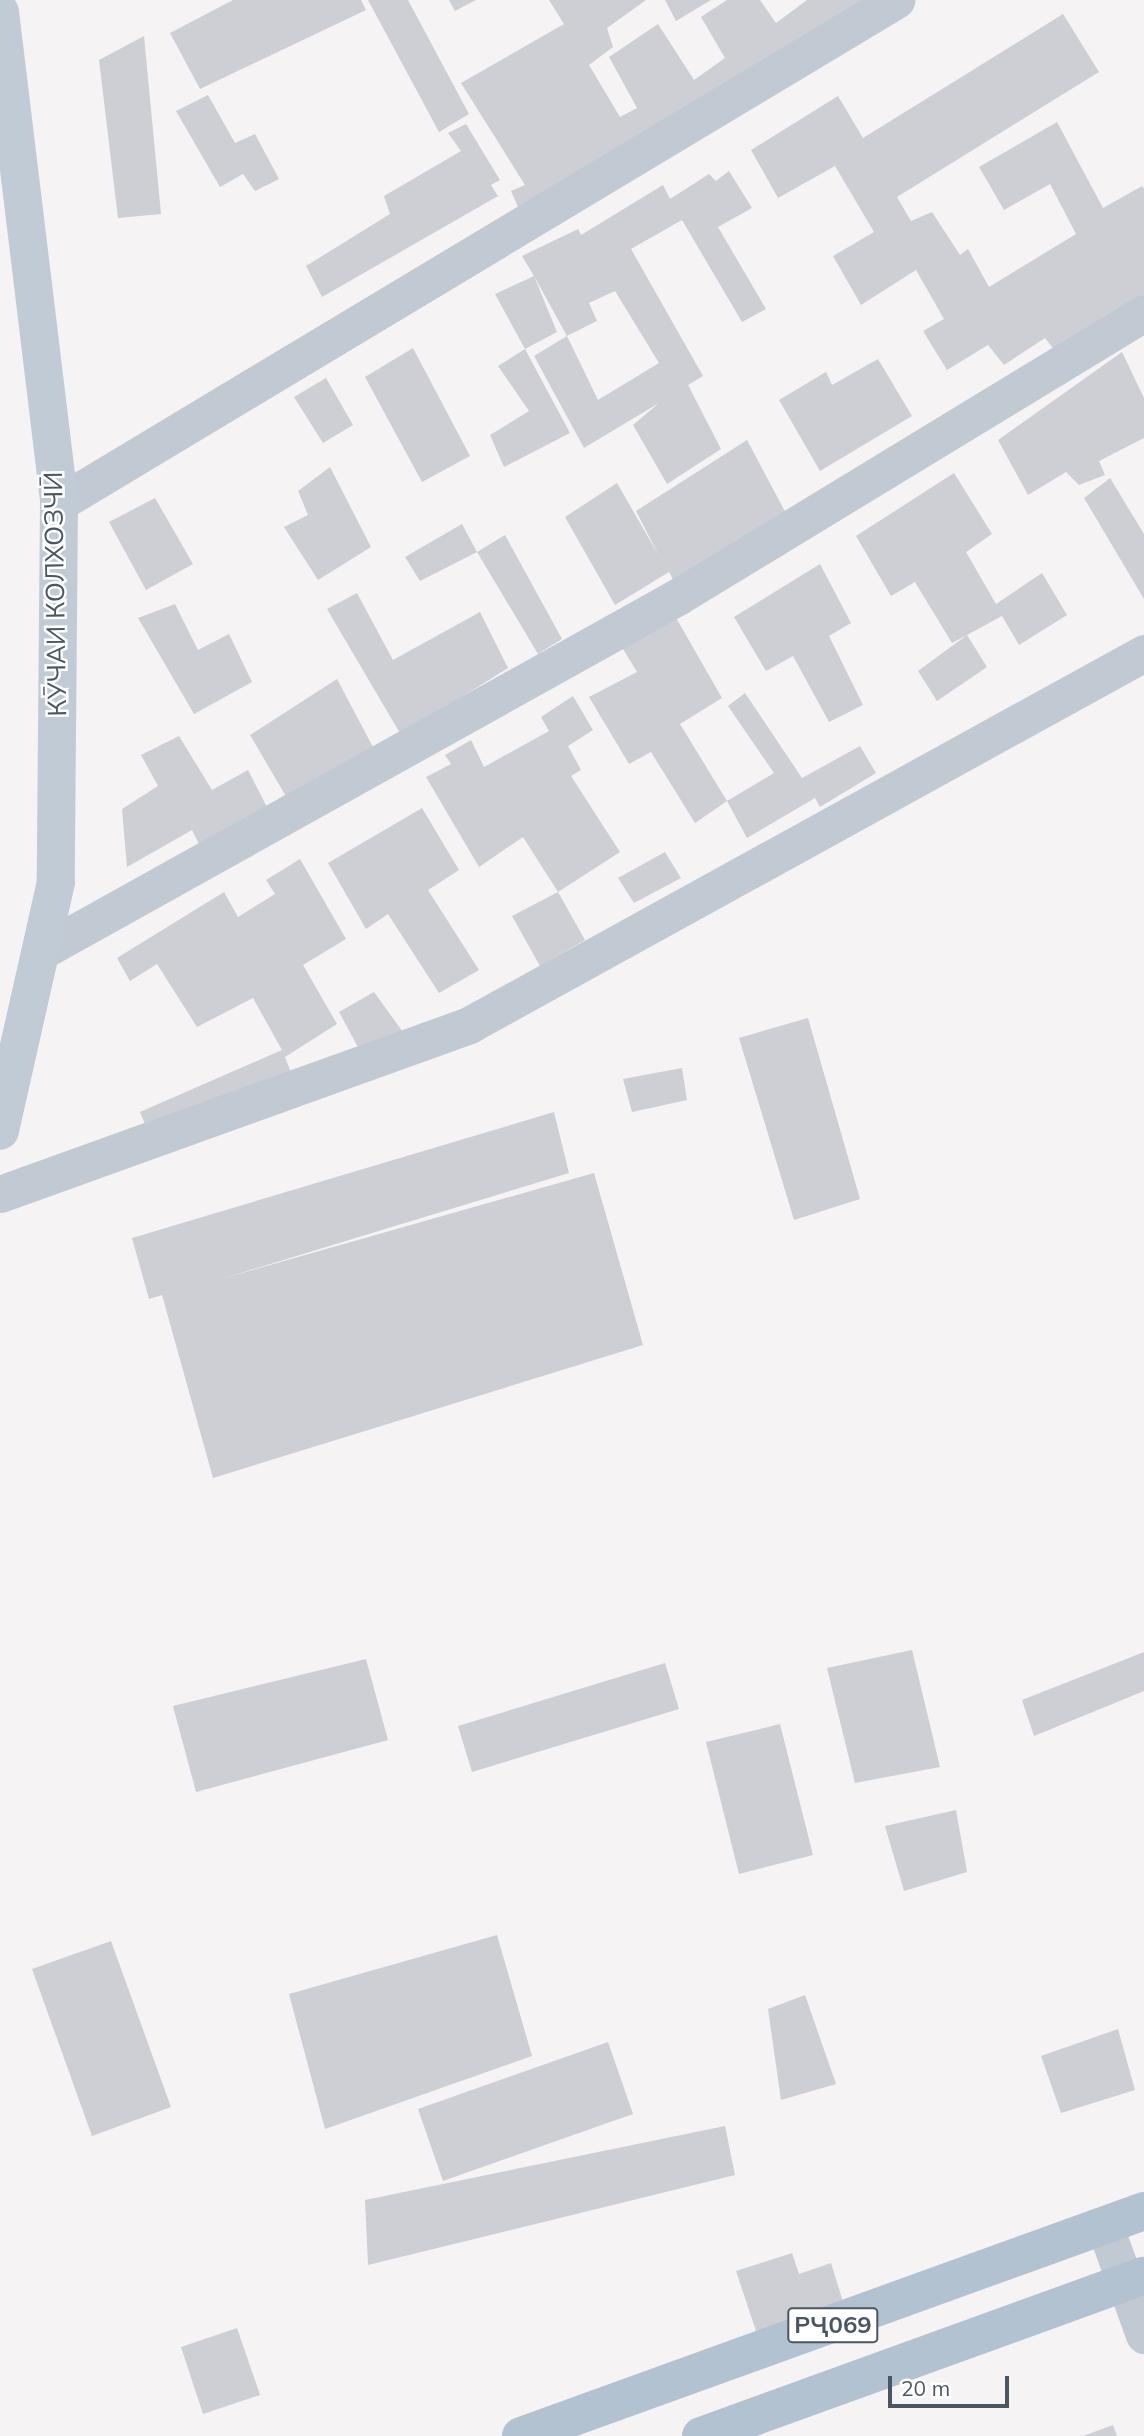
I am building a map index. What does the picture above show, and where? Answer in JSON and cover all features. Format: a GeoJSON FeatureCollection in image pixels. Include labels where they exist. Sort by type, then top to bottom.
{"type":"FeatureCollection","features":[{"type":"Feature","properties":{"kind":"main road","name":"КӮЧАИ КОЛХОЗЧӢ"},"geometry":{"type":"LineString","coordinates":[[0,12],[59,503],[56,882],[5,1084],[0,1131]]}},
{"type":"Feature","properties":{"kind":"main road","name":"РҶ069"},"geometry":{"type":"LineString","coordinates":[[521,2436],[1144,2211]]}},
{"type":"Feature","properties":{"kind":"main road","name":"РҶ069"},"geometry":{"type":"LineString","coordinates":[[701,2436],[1134,2281]]}},
{"type":"Feature","properties":{"kind":"street"},"geometry":{"type":"LineString","coordinates":[[59,503],[896,0]]}},
{"type":"Feature","properties":{"kind":"street"},"geometry":{"type":"LineString","coordinates":[[40,952],[679,596],[1144,313]]}},
{"type":"Feature","properties":{"kind":"street"},"geometry":{"type":"LineString","coordinates":[[0,1194],[469,1024],[1144,653]]}},
{"type":"Feature","properties":{"kind":"street"},"geometry":{"type":"LineString","coordinates":[[1105,2227],[1134,2281],[1144,2335]]}},
{"type":"Feature","properties":{"kind":"building"},"geometry":{"type":"Polygon","coordinates":[[[233,0],[361,0],[366,10],[200,89],[170,33],[233,0]]]}},
{"type":"Feature","properties":{"kind":"building"},"geometry":{"type":"Polygon","coordinates":[[[368,0],[408,0],[469,114],[439,132],[368,0]]]}},
{"type":"Feature","properties":{"kind":"building"},"geometry":{"type":"Polygon","coordinates":[[[449,0],[476,0],[455,11],[449,0]]]}},
{"type":"Feature","properties":{"kind":"building"},"geometry":{"type":"Polygon","coordinates":[[[549,0],[646,0],[607,28],[613,47],[589,65],[620,117],[637,108],[609,57],[658,24],[694,80],[725,58],[701,17],[727,0],[760,0],[776,23],[807,0],[884,0],[521,214],[511,191],[525,185],[461,83],[564,24],[549,0]]]}},
{"type":"Feature","properties":{"kind":"building"},"geometry":{"type":"Polygon","coordinates":[[[665,0],[711,0],[676,21],[665,0]]]}},
{"type":"Feature","properties":{"kind":"building"},"geometry":{"type":"Polygon","coordinates":[[[1063,14],[1099,72],[897,197],[911,221],[932,212],[960,255],[968,249],[989,287],[1076,234],[1050,184],[1004,210],[979,167],[1057,122],[1103,208],[1142,186],[1144,189],[1144,295],[1056,352],[1045,338],[1004,365],[988,345],[947,370],[923,331],[944,319],[916,270],[861,305],[833,256],[874,232],[835,166],[778,198],[751,150],[838,96],[863,138],[1063,14]]]}},
{"type":"Feature","properties":{"kind":"building"},"geometry":{"type":"Polygon","coordinates":[[[144,36],[161,214],[118,218],[99,60],[144,36]]]}},
{"type":"Feature","properties":{"kind":"building"},"geometry":{"type":"Polygon","coordinates":[[[208,95],[235,143],[255,134],[279,179],[255,191],[243,174],[220,187],[176,111],[208,95]]]}},
{"type":"Feature","properties":{"kind":"building"},"geometry":{"type":"Polygon","coordinates":[[[466,124],[500,180],[491,185],[498,196],[322,297],[306,266],[390,214],[384,196],[461,151],[448,133],[466,124]]]}},
{"type":"Feature","properties":{"kind":"building"},"geometry":{"type":"Polygon","coordinates":[[[729,171],[752,208],[718,227],[766,309],[742,322],[682,220],[631,249],[703,376],[688,385],[721,449],[667,484],[633,425],[659,403],[584,448],[534,356],[567,336],[522,256],[578,229],[581,235],[663,185],[670,199],[709,174],[716,181],[729,171]],[[615,291],[589,303],[597,321],[567,336],[598,400],[659,363],[615,291]]]}},
{"type":"Feature","properties":{"kind":"building"},"geometry":{"type":"Polygon","coordinates":[[[534,276],[557,332],[525,349],[495,294],[534,276]]]}},
{"type":"Feature","properties":{"kind":"building"},"geometry":{"type":"Polygon","coordinates":[[[413,348],[470,456],[422,482],[365,377],[413,348]]]}},
{"type":"Feature","properties":{"kind":"building"},"geometry":{"type":"Polygon","coordinates":[[[525,349],[570,433],[504,467],[490,435],[529,411],[498,366],[525,349]]]}},
{"type":"Feature","properties":{"kind":"building"},"geometry":{"type":"Polygon","coordinates":[[[1122,352],[1144,398],[1144,438],[1099,461],[1105,475],[1079,485],[1066,472],[1028,495],[998,440],[1122,352]]]}},
{"type":"Feature","properties":{"kind":"building"},"geometry":{"type":"Polygon","coordinates":[[[878,359],[912,416],[820,471],[779,400],[826,372],[832,385],[878,359]]]}},
{"type":"Feature","properties":{"kind":"building"},"geometry":{"type":"Polygon","coordinates":[[[326,378],[353,425],[323,443],[294,397],[326,378]]]}},
{"type":"Feature","properties":{"kind":"building"},"geometry":{"type":"Polygon","coordinates":[[[747,440],[789,519],[677,587],[669,572],[615,605],[565,517],[617,483],[659,556],[636,511],[747,440]]]}},
{"type":"Feature","properties":{"kind":"building"},"geometry":{"type":"Polygon","coordinates":[[[330,467],[371,547],[318,580],[284,527],[308,515],[298,491],[330,467]]]}},
{"type":"Feature","properties":{"kind":"building"},"geometry":{"type":"Polygon","coordinates":[[[954,473],[992,534],[966,552],[996,604],[1042,573],[1067,615],[1019,645],[1002,616],[952,643],[915,582],[891,596],[856,536],[954,473]]]}},
{"type":"Feature","properties":{"kind":"building"},"geometry":{"type":"Polygon","coordinates":[[[1110,478],[1144,534],[1144,599],[1084,498],[1110,478]]]}},
{"type":"Feature","properties":{"kind":"building"},"geometry":{"type":"Polygon","coordinates":[[[155,498],[193,564],[146,590],[109,522],[155,498]]]}},
{"type":"Feature","properties":{"kind":"building"},"geometry":{"type":"Polygon","coordinates":[[[462,524],[477,552],[420,581],[405,557],[462,524]]]}},
{"type":"Feature","properties":{"kind":"building"},"geometry":{"type":"Polygon","coordinates":[[[505,535],[562,639],[538,654],[477,552],[505,535]]]}},
{"type":"Feature","properties":{"kind":"building"},"geometry":{"type":"Polygon","coordinates":[[[820,564],[851,623],[829,636],[863,705],[829,722],[793,656],[766,671],[734,617],[820,564]]]}},
{"type":"Feature","properties":{"kind":"building"},"geometry":{"type":"Polygon","coordinates":[[[357,593],[393,660],[480,612],[508,668],[401,735],[327,609],[357,593]]]}},
{"type":"Feature","properties":{"kind":"building"},"geometry":{"type":"Polygon","coordinates":[[[175,604],[198,650],[229,634],[252,682],[194,714],[138,618],[175,604]]]}},
{"type":"Feature","properties":{"kind":"building"},"geometry":{"type":"Polygon","coordinates":[[[675,616],[722,698],[680,724],[727,801],[695,823],[651,752],[629,764],[589,697],[637,672],[623,649],[675,616]]]}},
{"type":"Feature","properties":{"kind":"building"},"geometry":{"type":"Polygon","coordinates":[[[967,635],[987,667],[937,701],[918,671],[967,635]]]}},
{"type":"Feature","properties":{"kind":"building"},"geometry":{"type":"Polygon","coordinates":[[[337,679],[373,747],[287,798],[250,735],[337,679]]]}},
{"type":"Feature","properties":{"kind":"building"},"geometry":{"type":"Polygon","coordinates":[[[745,693],[802,778],[860,746],[876,773],[820,807],[815,798],[747,838],[727,801],[774,773],[728,706],[745,693]]]}},
{"type":"Feature","properties":{"kind":"building"},"geometry":{"type":"Polygon","coordinates":[[[573,696],[593,730],[568,746],[581,770],[571,776],[620,852],[558,892],[523,837],[479,867],[426,777],[451,764],[445,755],[471,740],[484,767],[549,731],[541,717],[573,696]]]}},
{"type":"Feature","properties":{"kind":"building"},"geometry":{"type":"Polygon","coordinates":[[[179,736],[212,790],[248,770],[267,807],[201,848],[192,830],[127,867],[122,809],[158,786],[141,755],[179,736]]]}},
{"type":"Feature","properties":{"kind":"building"},"geometry":{"type":"Polygon","coordinates":[[[422,808],[459,870],[428,890],[479,970],[439,993],[388,914],[366,929],[328,863],[422,808]]]}},
{"type":"Feature","properties":{"kind":"building"},"geometry":{"type":"Polygon","coordinates":[[[665,852],[681,878],[634,903],[618,878],[665,852]]]}},
{"type":"Feature","properties":{"kind":"building"},"geometry":{"type":"Polygon","coordinates":[[[300,859],[346,939],[303,965],[337,1024],[285,1057],[294,1080],[151,1139],[140,1112],[282,1050],[253,998],[197,1027],[157,964],[130,981],[117,958],[224,892],[238,917],[275,894],[266,880],[300,859]]]}},
{"type":"Feature","properties":{"kind":"building"},"geometry":{"type":"Polygon","coordinates":[[[558,892],[585,940],[540,966],[512,916],[558,892]]]}},
{"type":"Feature","properties":{"kind":"building"},"geometry":{"type":"Polygon","coordinates":[[[374,992],[408,1039],[366,1062],[339,1012],[374,992]]]}},
{"type":"Feature","properties":{"kind":"building"},"geometry":{"type":"Polygon","coordinates":[[[808,1018],[860,1199],[794,1220],[739,1038],[808,1018]]]}},
{"type":"Feature","properties":{"kind":"building"},"geometry":{"type":"Polygon","coordinates":[[[682,1068],[687,1100],[632,1112],[623,1079],[682,1068]]]}},
{"type":"Feature","properties":{"kind":"building"},"geometry":{"type":"Polygon","coordinates":[[[554,1112],[569,1173],[221,1279],[594,1173],[643,1345],[213,1478],[162,1295],[149,1299],[132,1238],[554,1112]]]}},
{"type":"Feature","properties":{"kind":"building"},"geometry":{"type":"Polygon","coordinates":[[[912,1650],[940,1767],[855,1783],[827,1668],[912,1650]]]}},
{"type":"Feature","properties":{"kind":"building"},"geometry":{"type":"Polygon","coordinates":[[[1144,1652],[1144,1691],[1034,1736],[1022,1700],[1144,1652]]]}},
{"type":"Feature","properties":{"kind":"building"},"geometry":{"type":"Polygon","coordinates":[[[366,1659],[388,1740],[196,1792],[173,1706],[366,1659]]]}},
{"type":"Feature","properties":{"kind":"building"},"geometry":{"type":"Polygon","coordinates":[[[665,1663],[679,1709],[472,1772],[458,1726],[665,1663]]]}},
{"type":"Feature","properties":{"kind":"building"},"geometry":{"type":"Polygon","coordinates":[[[780,1724],[813,1855],[739,1874],[706,1742],[780,1724]]]}},
{"type":"Feature","properties":{"kind":"building"},"geometry":{"type":"Polygon","coordinates":[[[956,1810],[967,1872],[904,1891],[885,1826],[956,1810]]]}},
{"type":"Feature","properties":{"kind":"building"},"geometry":{"type":"Polygon","coordinates":[[[497,1935],[532,2056],[325,2129],[289,1994],[497,1935]]]}},
{"type":"Feature","properties":{"kind":"building"},"geometry":{"type":"Polygon","coordinates":[[[111,1941],[171,2107],[92,2136],[32,1969],[111,1941]]]}},
{"type":"Feature","properties":{"kind":"building"},"geometry":{"type":"Polygon","coordinates":[[[805,1995],[836,2084],[781,2100],[768,2009],[805,1995]]]}},
{"type":"Feature","properties":{"kind":"building"},"geometry":{"type":"Polygon","coordinates":[[[1118,2029],[1135,2090],[1061,2113],[1041,2056],[1118,2029]]]}},
{"type":"Feature","properties":{"kind":"building"},"geometry":{"type":"Polygon","coordinates":[[[608,2042],[633,2114],[443,2181],[418,2109],[608,2042]]]}},
{"type":"Feature","properties":{"kind":"building"},"geometry":{"type":"Polygon","coordinates":[[[725,2126],[735,2175],[368,2265],[365,2200],[725,2126]]]}},
{"type":"Feature","properties":{"kind":"building"},"geometry":{"type":"Polygon","coordinates":[[[792,2253],[799,2274],[831,2263],[844,2305],[757,2334],[736,2271],[792,2253]]]}},
{"type":"Feature","properties":{"kind":"building"},"geometry":{"type":"Polygon","coordinates":[[[237,2328],[260,2395],[203,2414],[181,2347],[237,2328]]]}},
{"type":"Feature","properties":{"kind":"building"},"geometry":{"type":"Polygon","coordinates":[[[1113,2425],[1117,2436],[1083,2436],[1113,2425]]]}}]}
